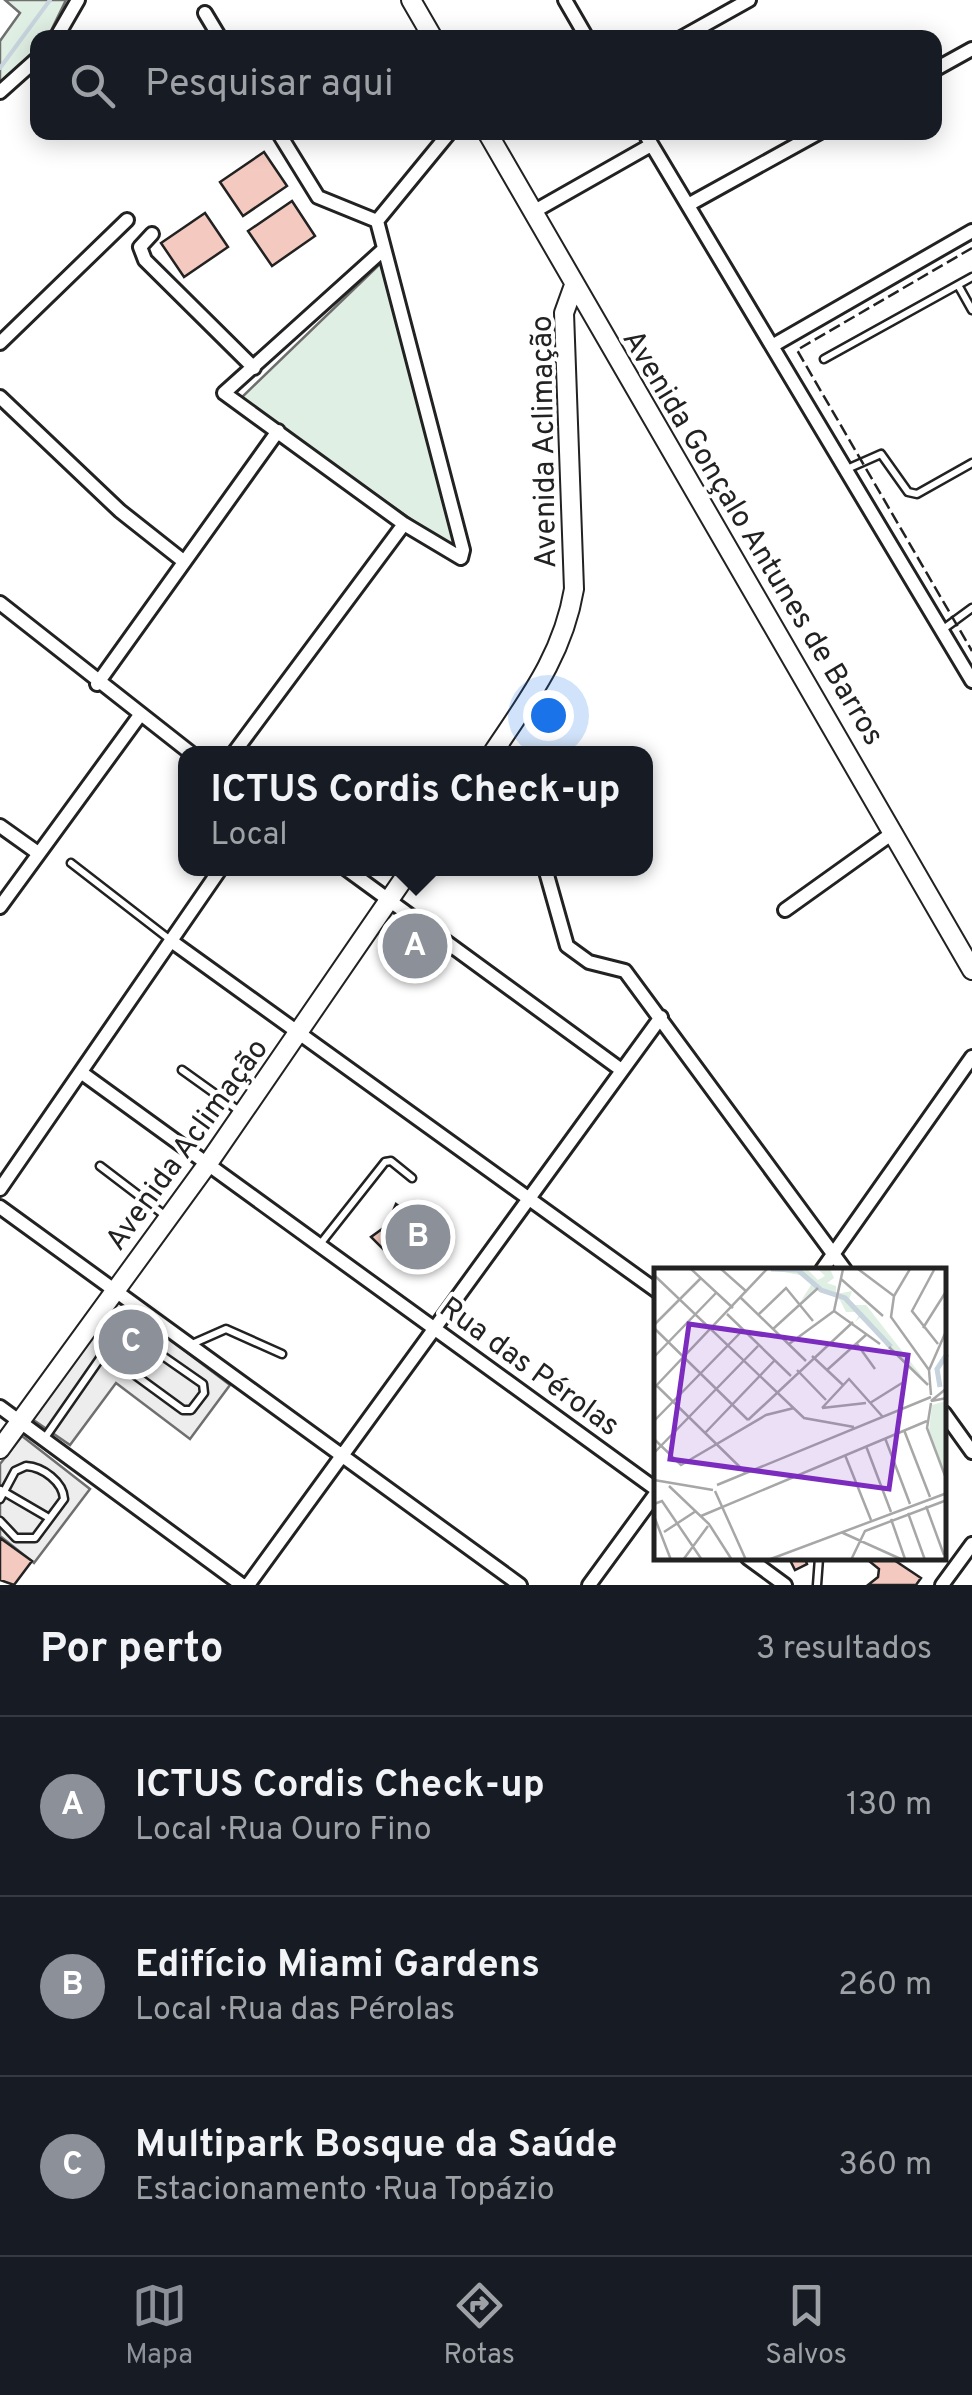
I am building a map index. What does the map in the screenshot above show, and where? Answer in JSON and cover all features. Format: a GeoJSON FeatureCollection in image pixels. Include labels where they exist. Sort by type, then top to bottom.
{"type":"FeatureCollection","features":[{"type":"Feature","properties":{"kind":"street"},"geometry":{"type":"LineString","coordinates":[[61,30],[78,0]]}},
{"type":"Feature","properties":{"kind":"street"},"geometry":{"type":"LineString","coordinates":[[411,0],[428,30]]}},
{"type":"Feature","properties":{"kind":"street"},"geometry":{"type":"LineString","coordinates":[[566,0],[583,30]]}},
{"type":"Feature","properties":{"kind":"street"},"geometry":{"type":"LineString","coordinates":[[695,30],[750,0]]}},
{"type":"Feature","properties":{"kind":"street"},"geometry":{"type":"LineString","coordinates":[[205,13],[215,30]]}},
{"type":"Feature","properties":{"kind":"street"},"geometry":{"type":"LineString","coordinates":[[942,66],[972,49]]}},
{"type":"Feature","properties":{"kind":"street"},"geometry":{"type":"LineString","coordinates":[[0,92],[30,65]]}},
{"type":"Feature","properties":{"kind":"street"},"geometry":{"type":"LineString","coordinates":[[283,140],[318,197],[376,220]]}},
{"type":"Feature","properties":{"kind":"street"},"geometry":{"type":"LineString","coordinates":[[376,220],[443,140]]}},
{"type":"Feature","properties":{"kind":"street","name":"Avenida Gonçalo Antunes de Barros"},"geometry":{"type":"LineString","coordinates":[[492,140],[972,970]]}},
{"type":"Feature","properties":{"kind":"street"},"geometry":{"type":"LineString","coordinates":[[533,212],[645,140]]}},
{"type":"Feature","properties":{"kind":"street"},"geometry":{"type":"LineString","coordinates":[[648,140],[972,681]]}},
{"type":"Feature","properties":{"kind":"street"},"geometry":{"type":"LineString","coordinates":[[688,204],[805,140]]}},
{"type":"Feature","properties":{"kind":"street"},"geometry":{"type":"LineString","coordinates":[[0,344],[127,220]]}},
{"type":"Feature","properties":{"kind":"street"},"geometry":{"type":"LineString","coordinates":[[376,220],[384,248],[463,550],[458,558],[404,524],[224,393],[384,248]]}},
{"type":"Feature","properties":{"kind":"street"},"geometry":{"type":"LineString","coordinates":[[772,346],[972,231]]}},
{"type":"Feature","properties":{"kind":"street"},"geometry":{"type":"LineString","coordinates":[[152,234],[140,246],[144,260],[254,368]]}},
{"type":"Feature","properties":{"kind":"street","name":"Avenida Aclimação"},"geometry":{"type":"LineString","coordinates":[[498,746],[547,674],[569,621],[574,590],[564,312],[574,288]]}},
{"type":"Feature","properties":{"kind":"street"},"geometry":{"type":"LineString","coordinates":[[0,397],[120,511],[182,560]]}},
{"type":"Feature","properties":{"kind":"street"},"geometry":{"type":"LineString","coordinates":[[97,684],[182,560],[278,431]]}},
{"type":"Feature","properties":{"kind":"street"},"geometry":{"type":"LineString","coordinates":[[239,746],[404,524]]}},
{"type":"Feature","properties":{"kind":"street"},"geometry":{"type":"LineString","coordinates":[[0,603],[97,684],[181,746]]}},
{"type":"Feature","properties":{"kind":"street"},"geometry":{"type":"LineString","coordinates":[[0,907],[140,715]]}},
{"type":"Feature","properties":{"kind":"street"},"geometry":{"type":"LineString","coordinates":[[0,826],[38,853]]}},
{"type":"Feature","properties":{"kind":"street"},"geometry":{"type":"LineString","coordinates":[[786,910],[894,832]]}},
{"type":"Feature","properties":{"kind":"street"},"geometry":{"type":"LineString","coordinates":[[0,1189],[174,943],[216,876]]}},
{"type":"Feature","properties":{"kind":"street"},"geometry":{"type":"LineString","coordinates":[[356,876],[620,1069]]}},
{"type":"Feature","properties":{"kind":"street","name":"Avenida Aclimação"},"geometry":{"type":"LineString","coordinates":[[0,1448],[209,1162],[406,876]]}},
{"type":"Feature","properties":{"kind":"street"},"geometry":{"type":"LineString","coordinates":[[547,876],[567,946],[589,962],[625,972],[844,1268]]}},
{"type":"Feature","properties":{"kind":"street"},"geometry":{"type":"LineString","coordinates":[[174,943],[654,1289]]}},
{"type":"Feature","properties":{"kind":"street"},"geometry":{"type":"LineString","coordinates":[[0,1407],[245,1585],[532,1199],[660,1017]]}},
{"type":"Feature","properties":{"kind":"street"},"geometry":{"type":"LineString","coordinates":[[824,1268],[972,1057]]}},
{"type":"Feature","properties":{"kind":"street","name":"Rua das Pérolas"},"geometry":{"type":"LineString","coordinates":[[82,1073],[321,1243],[654,1489]]}},
{"type":"Feature","properties":{"kind":"street"},"geometry":{"type":"LineString","coordinates":[[0,1207],[117,1288],[520,1585]]}},
{"type":"Feature","properties":{"kind":"street"},"geometry":{"type":"LineString","coordinates":[[947,1417],[972,1452]]}},
{"type":"Feature","properties":{"kind":"street"},"geometry":{"type":"LineString","coordinates":[[589,1585],[654,1495]]}},
{"type":"Feature","properties":{"kind":"street"},"geometry":{"type":"LineString","coordinates":[[942,1585],[972,1544]]}},
{"type":"Feature","properties":{"kind":"street"},"geometry":{"type":"LineString","coordinates":[[755,1560],[785,1585]]}},
{"type":"Feature","properties":{"kind":"lane"},"geometry":{"type":"LineString","coordinates":[[824,358],[972,277]]}},
{"type":"Feature","properties":{"kind":"lane"},"geometry":{"type":"LineString","coordinates":[[958,284],[972,310]]}},
{"type":"Feature","properties":{"kind":"lane"},"geometry":{"type":"LineString","coordinates":[[846,470],[881,454],[908,492],[917,494],[972,463]]}},
{"type":"Feature","properties":{"kind":"lane"},"geometry":{"type":"LineString","coordinates":[[942,630],[972,608]]}},
{"type":"Feature","properties":{"kind":"lane"},"geometry":{"type":"LineString","coordinates":[[71,862],[174,943]]}},
{"type":"Feature","properties":{"kind":"lane"},"geometry":{"type":"LineString","coordinates":[[182,1070],[243,1114]]}},
{"type":"Feature","properties":{"kind":"lane"},"geometry":{"type":"LineString","coordinates":[[321,1243],[385,1162],[391,1161],[412,1178]]}},
{"type":"Feature","properties":{"kind":"lane"},"geometry":{"type":"LineString","coordinates":[[100,1166],[168,1218]]}},
{"type":"Feature","properties":{"kind":"lane"},"geometry":{"type":"LineString","coordinates":[[43,1440],[117,1334],[128,1329],[203,1384],[204,1393],[191,1410],[183,1410],[105,1353]]}},
{"type":"Feature","properties":{"kind":"lane"},"geometry":{"type":"LineString","coordinates":[[192,1344],[226,1329],[282,1354]]}},
{"type":"Feature","properties":{"kind":"lane"},"geometry":{"type":"LineString","coordinates":[[0,1520],[16,1538],[35,1538],[64,1500],[62,1486],[33,1466],[15,1471],[1,1493],[48,1518]]}},
{"type":"Feature","properties":{"kind":"lane"},"geometry":{"type":"LineString","coordinates":[[817,1585],[819,1560]]}},
{"type":"Feature","properties":{"kind":"green space"},"geometry":{"type":"Polygon","coordinates":[[[5,0],[66,0],[51,30],[30,30],[30,57],[0,85],[0,41],[20,13],[5,0]]]}},
{"type":"Feature","properties":{"kind":"green space"},"geometry":{"type":"Polygon","coordinates":[[[382,262],[459,553],[240,399],[382,262]]]}},
{"type":"Feature","properties":{"kind":"shaded area"},"geometry":{"type":"Polygon","coordinates":[[[119,1301],[230,1385],[190,1439],[116,1383],[70,1445],[32,1419],[119,1301]]]}},
{"type":"Feature","properties":{"kind":"shaded area"},"geometry":{"type":"Polygon","coordinates":[[[22,1436],[90,1489],[34,1563],[0,1536],[0,1464],[22,1436]]]}},
{"type":"Feature","properties":{"kind":"building"},"geometry":{"type":"Polygon","coordinates":[[[264,152],[287,186],[243,216],[220,182],[264,152]]]}},
{"type":"Feature","properties":{"kind":"building"},"geometry":{"type":"Polygon","coordinates":[[[292,201],[315,236],[272,266],[248,231],[292,201]]]}},
{"type":"Feature","properties":{"kind":"building"},"geometry":{"type":"Polygon","coordinates":[[[205,213],[228,247],[184,277],[161,243],[205,213]]]}},
{"type":"Feature","properties":{"kind":"building"},"geometry":{"type":"Polygon","coordinates":[[[400,919],[443,952],[429,970],[408,948],[405,953],[393,944],[396,940],[388,934],[400,919]]]}},
{"type":"Feature","properties":{"kind":"building"},"geometry":{"type":"Polygon","coordinates":[[[396,1204],[440,1237],[428,1246],[416,1237],[408,1248],[420,1257],[416,1270],[391,1257],[371,1237],[382,1229],[395,1238],[403,1227],[390,1218],[396,1204]]]}},
{"type":"Feature","properties":{"kind":"building"},"geometry":{"type":"Polygon","coordinates":[[[0,1538],[32,1561],[14,1585],[0,1580],[0,1538]]]}},
{"type":"Feature","properties":{"kind":"building"},"geometry":{"type":"Polygon","coordinates":[[[790,1560],[806,1560],[807,1564],[795,1570],[790,1560]]]}},
{"type":"Feature","properties":{"kind":"building"},"geometry":{"type":"Polygon","coordinates":[[[894,1560],[921,1578],[916,1585],[868,1585],[878,1577],[879,1569],[869,1561],[894,1560]]]}},
{"type":"Feature","properties":{"kind":"waterway"},"geometry":{"type":"LineString","coordinates":[[0,68],[50,0]]}},
{"type":"Feature","properties":{"kind":"fence"},"geometry":{"type":"LineString","coordinates":[[972,248],[797,350],[972,651]]}},
{"type":"Feature","properties":{"kind":"place","name":"ICTUS Cordis Check-up"},"geometry":{"type":"Point","coordinates":[415,946]}},
{"type":"Feature","properties":{"kind":"place","name":"Edifício Miami Gardens"},"geometry":{"type":"Point","coordinates":[418,1237]}},
{"type":"Feature","properties":{"kind":"place","name":"Multipark Bosque da Saúde"},"geometry":{"type":"Point","coordinates":[131,1342]}}]}
